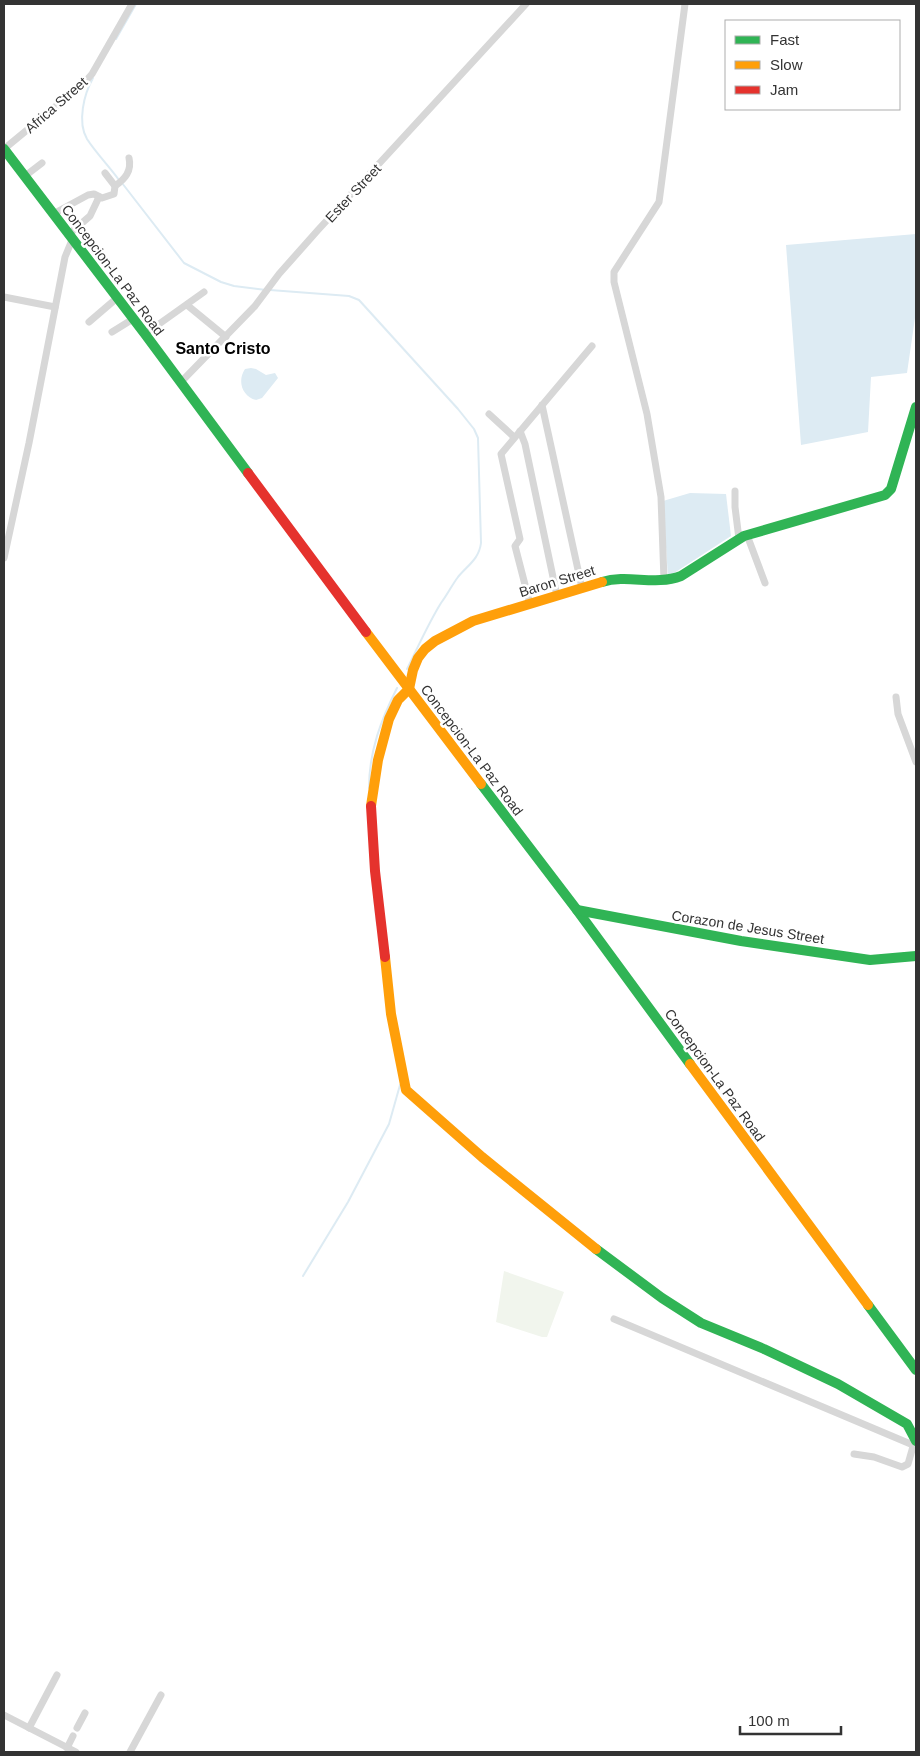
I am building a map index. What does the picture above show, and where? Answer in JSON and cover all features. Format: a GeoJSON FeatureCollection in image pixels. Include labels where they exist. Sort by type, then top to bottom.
{"type":"FeatureCollection","features":[{"type":"Feature","properties":{"kind":"street","name":"Africa Street"},"geometry":{"type":"LineString","coordinates":[[4,149],[84,83],[92,74],[132,4]]}},
{"type":"Feature","properties":{"kind":"street","name":"Ester Street"},"geometry":{"type":"LineString","coordinates":[[181,382],[255,306],[318,230],[526,4]]}},
{"type":"Feature","properties":{"kind":"street"},"geometry":{"type":"LineString","coordinates":[[664,580],[661,497],[647,414],[614,282],[614,272],[659,202],[685,4]]}},
{"type":"Feature","properties":{"kind":"street","name":"Concepcion-La Paz Road"},"geometry":{"type":"LineString","coordinates":[[4,149],[577,910],[916,1370]]}},
{"type":"Feature","properties":{"kind":"street"},"geometry":{"type":"LineString","coordinates":[[53,214],[88,195],[94,194],[102,198],[114,194],[118,183],[130,171],[129,158]]}},
{"type":"Feature","properties":{"kind":"street"},"geometry":{"type":"LineString","coordinates":[[25,176],[42,163]]}},
{"type":"Feature","properties":{"kind":"street"},"geometry":{"type":"LineString","coordinates":[[105,173],[118,183]]}},
{"type":"Feature","properties":{"kind":"street"},"geometry":{"type":"LineString","coordinates":[[4,558],[70,238],[90,216],[99,197]]}},
{"type":"Feature","properties":{"kind":"street"},"geometry":{"type":"LineString","coordinates":[[145,334],[204,292]]}},
{"type":"Feature","properties":{"kind":"street"},"geometry":{"type":"LineString","coordinates":[[4,297],[55,307]]}},
{"type":"Feature","properties":{"kind":"street"},"geometry":{"type":"LineString","coordinates":[[89,322],[117,298]]}},
{"type":"Feature","properties":{"kind":"street"},"geometry":{"type":"LineString","coordinates":[[187,305],[226,337]]}},
{"type":"Feature","properties":{"kind":"street"},"geometry":{"type":"LineString","coordinates":[[112,332],[133,319]]}},
{"type":"Feature","properties":{"kind":"street"},"geometry":{"type":"LineString","coordinates":[[530,604],[515,546],[520,539],[501,454],[592,346]]}},
{"type":"Feature","properties":{"kind":"street"},"geometry":{"type":"LineString","coordinates":[[542,405],[582,588]]}},
{"type":"Feature","properties":{"kind":"street","name":"Baron Street"},"geometry":{"type":"LineString","coordinates":[[409,689],[413,670],[418,658],[425,649],[435,641],[472,621],[618,578],[664,580],[677,578],[743,537],[880,497],[888,493],[916,407]]}},
{"type":"Feature","properties":{"kind":"street"},"geometry":{"type":"LineString","coordinates":[[489,414],[514,437]]}},
{"type":"Feature","properties":{"kind":"street"},"geometry":{"type":"LineString","coordinates":[[520,430],[526,444],[557,596]]}},
{"type":"Feature","properties":{"kind":"street"},"geometry":{"type":"LineString","coordinates":[[735,491],[735,507],[743,537],[765,583]]}},
{"type":"Feature","properties":{"kind":"street"},"geometry":{"type":"LineString","coordinates":[[409,689],[402,694],[389,719],[378,760],[371,813],[374,871],[379,898],[391,1014],[406,1090],[482,1157],[599,1251],[662,1298],[701,1323],[764,1349],[838,1384],[907,1424],[915,1442],[908,1464],[902,1467],[854,1454]]}},
{"type":"Feature","properties":{"kind":"street"},"geometry":{"type":"LineString","coordinates":[[896,697],[898,714],[916,762]]}},
{"type":"Feature","properties":{"kind":"street","name":"Corazon de Jesus Street"},"geometry":{"type":"LineString","coordinates":[[577,910],[741,941],[870,960],[916,956]]}},
{"type":"Feature","properties":{"kind":"street"},"geometry":{"type":"LineString","coordinates":[[614,1319],[915,1442]]}},
{"type":"Feature","properties":{"kind":"street"},"geometry":{"type":"LineString","coordinates":[[29,1728],[57,1675]]}},
{"type":"Feature","properties":{"kind":"street"},"geometry":{"type":"LineString","coordinates":[[130,1752],[161,1695]]}},
{"type":"Feature","properties":{"kind":"street"},"geometry":{"type":"LineString","coordinates":[[77,1728],[85,1713]]}},
{"type":"Feature","properties":{"kind":"street"},"geometry":{"type":"LineString","coordinates":[[4,1715],[76,1752]]}},
{"type":"Feature","properties":{"kind":"street"},"geometry":{"type":"LineString","coordinates":[[67,1748],[73,1736]]}},
{"type":"Feature","properties":{"kind":"shaded area"},"geometry":{"type":"Polygon","coordinates":[[[916,234],[916,311],[907,373],[871,377],[868,432],[801,445],[786,245],[916,234]]]}},
{"type":"Feature","properties":{"kind":"shaded area"},"geometry":{"type":"Polygon","coordinates":[[[251,368],[266,375],[275,373],[278,378],[262,398],[256,400],[244,392],[241,383],[245,369],[251,368]]]}},
{"type":"Feature","properties":{"kind":"shaded area"},"geometry":{"type":"Polygon","coordinates":[[[690,493],[726,494],[731,536],[668,577],[663,501],[690,493]]]}},
{"type":"Feature","properties":{"kind":"shaded area"},"geometry":{"type":"Polygon","coordinates":[[[504,1271],[564,1292],[547,1337],[496,1322],[504,1271]]]}},
{"type":"Feature","properties":{"kind":"waterway"},"geometry":{"type":"LineString","coordinates":[[116,39],[136,4]]}},
{"type":"Feature","properties":{"kind":"waterway"},"geometry":{"type":"LineString","coordinates":[[93,78],[83,108],[82,125],[87,139],[119,180]]}},
{"type":"Feature","properties":{"kind":"waterway"},"geometry":{"type":"LineString","coordinates":[[122,183],[184,263],[221,282],[234,286],[266,290]]}},
{"type":"Feature","properties":{"kind":"waterway"},"geometry":{"type":"LineString","coordinates":[[270,290],[349,296],[359,300],[458,409],[474,429],[478,438],[480,549],[441,603],[407,669]]}},
{"type":"Feature","properties":{"kind":"waterway"},"geometry":{"type":"LineString","coordinates":[[369,788],[371,761],[377,736],[397,688]]}},
{"type":"Feature","properties":{"kind":"waterway"},"geometry":{"type":"LineString","coordinates":[[374,898],[377,925]]}},
{"type":"Feature","properties":{"kind":"waterway"},"geometry":{"type":"LineString","coordinates":[[303,1276],[348,1202],[389,1124],[400,1085]]}},
{"type":"Feature","properties":{"kind":"traffic: fast"},"geometry":{"type":"LineString","coordinates":[[4,149],[248,473]]}},
{"type":"Feature","properties":{"kind":"traffic: fast"},"geometry":{"type":"LineString","coordinates":[[602,582],[622,579],[661,580],[681,576],[744,536],[885,495],[891,489],[916,407]]}},
{"type":"Feature","properties":{"kind":"traffic: fast"},"geometry":{"type":"LineString","coordinates":[[481,784],[577,910],[690,1064]]}},
{"type":"Feature","properties":{"kind":"traffic: fast"},"geometry":{"type":"LineString","coordinates":[[577,910],[741,941],[870,960],[916,956]]}},
{"type":"Feature","properties":{"kind":"traffic: fast"},"geometry":{"type":"LineString","coordinates":[[596,1249],[662,1298],[701,1323],[764,1349],[838,1384],[907,1424],[916,1441]]}},
{"type":"Feature","properties":{"kind":"traffic: fast"},"geometry":{"type":"LineString","coordinates":[[868,1305],[916,1370]]}},
{"type":"Feature","properties":{"kind":"traffic: slow"},"geometry":{"type":"LineString","coordinates":[[371,806],[378,760],[389,719],[398,700],[409,689],[413,670],[418,658],[425,649],[435,641],[473,621],[602,582]]}},
{"type":"Feature","properties":{"kind":"traffic: slow"},"geometry":{"type":"LineString","coordinates":[[366,632],[481,784]]}},
{"type":"Feature","properties":{"kind":"traffic: slow"},"geometry":{"type":"LineString","coordinates":[[385,957],[391,1014],[406,1090],[482,1157],[596,1249]]}},
{"type":"Feature","properties":{"kind":"traffic: slow"},"geometry":{"type":"LineString","coordinates":[[690,1064],[868,1305]]}},
{"type":"Feature","properties":{"kind":"traffic: jam"},"geometry":{"type":"LineString","coordinates":[[248,473],[366,632]]}},
{"type":"Feature","properties":{"kind":"traffic: jam"},"geometry":{"type":"LineString","coordinates":[[371,806],[375,871],[385,957]]}},
{"type":"Feature","properties":{"kind":"district","name":"Santo Cristo"},"geometry":{"type":"Point","coordinates":[223,348]}}]}
